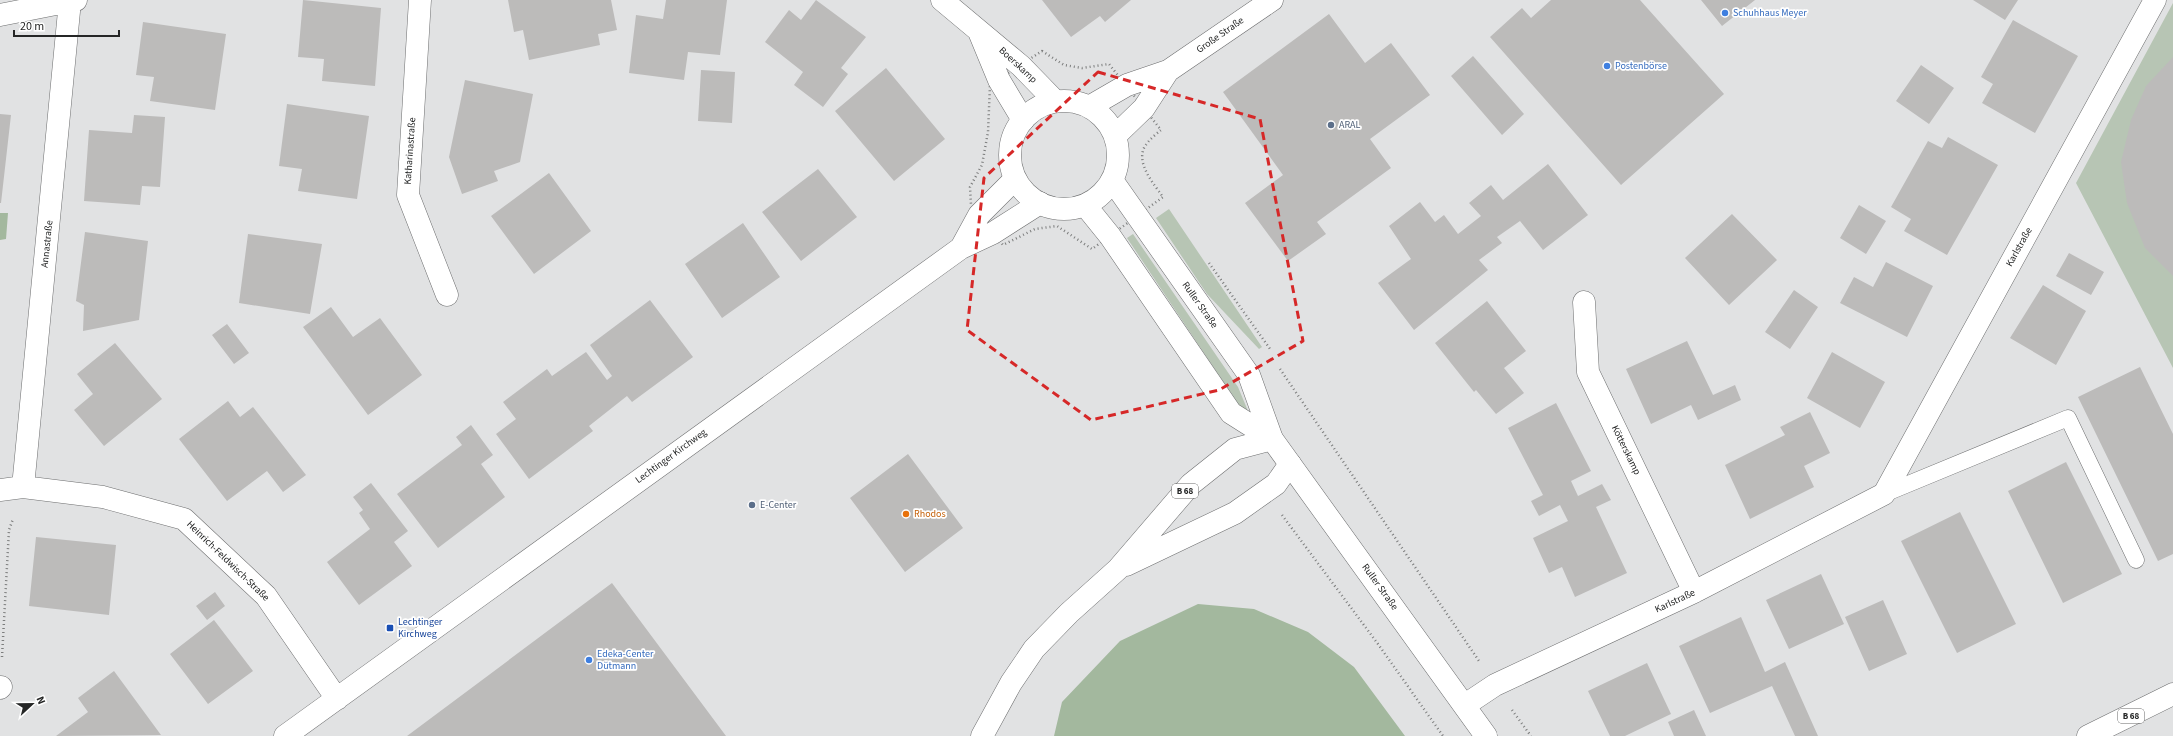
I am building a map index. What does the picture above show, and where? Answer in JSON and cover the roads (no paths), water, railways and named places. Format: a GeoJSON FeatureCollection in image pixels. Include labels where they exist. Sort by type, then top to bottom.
{"type":"FeatureCollection","features":[{"type":"Feature","properties":{"kind":"main road"},"geometry":{"type":"LineString","coordinates":[[0,15],[73,0]]}},
{"type":"Feature","properties":{"kind":"main road","name":"Annastraße"},"geometry":{"type":"LineString","coordinates":[[23,486],[73,0]]}},
{"type":"Feature","properties":{"kind":"main road","name":"Katharinastraße"},"geometry":{"type":"LineString","coordinates":[[420,0],[408,195],[447,296]]}},
{"type":"Feature","properties":{"kind":"main road","name":"Boerskamp"},"geometry":{"type":"LineString","coordinates":[[942,0],[1021,66],[1055,101]]}},
{"type":"Feature","properties":{"kind":"main road","name":"Große Straße"},"geometry":{"type":"LineString","coordinates":[[1089,107],[1126,85],[1168,71],[1272,0]]}},
{"type":"Feature","properties":{"kind":"main road","name":"Karlstraße"},"geometry":{"type":"LineString","coordinates":[[1465,704],[1495,685],[1694,592],[1884,494],[2155,0]]}},
{"type":"Feature","properties":{"kind":"main road","name":"Boerskamp"},"geometry":{"type":"LineString","coordinates":[[979,31],[999,80],[1022,120]]}},
{"type":"Feature","properties":{"kind":"main road","name":"Große Straße"},"geometry":{"type":"LineString","coordinates":[[1115,136],[1144,108],[1168,71]]}},
{"type":"Feature","properties":{"kind":"main road"},"geometry":{"type":"LineString","coordinates":[[1055,101],[1073,101],[1089,107],[1109,124],[1115,136],[1118,151],[1117,165],[1112,180],[1100,194],[1085,205],[1062,208],[1040,203],[1026,193],[1016,179],[1011,164],[1010,148],[1014,133],[1022,120],[1043,105],[1055,101]]}},
{"type":"Feature","properties":{"kind":"main road","name":"Lechtinger Kirchweg"},"geometry":{"type":"LineString","coordinates":[[961,248],[979,215],[1016,179]]}},
{"type":"Feature","properties":{"kind":"main road","name":"Ruller Straße"},"geometry":{"type":"LineString","coordinates":[[1112,180],[1249,375],[1272,439],[1465,704],[1486,736]]}},
{"type":"Feature","properties":{"kind":"main road","name":"Lechtinger Kirchweg"},"geometry":{"type":"LineString","coordinates":[[285,736],[961,248],[993,233],[1040,203]]}},
{"type":"Feature","properties":{"kind":"main road","name":"Ruller Straße"},"geometry":{"type":"LineString","coordinates":[[1085,205],[1110,236],[1231,412],[1272,439]]}},
{"type":"Feature","properties":{"kind":"main road","name":"Kötterskamp"},"geometry":{"type":"LineString","coordinates":[[1584,302],[1588,372],[1694,592]]}},
{"type":"Feature","properties":{"kind":"main road","name":"B 68"},"geometry":{"type":"LineString","coordinates":[[987,731],[1011,683],[1034,649],[1069,613],[1118,569],[1191,484],[1235,449],[1272,439]]}},
{"type":"Feature","properties":{"kind":"main road","name":"B 68"},"geometry":{"type":"LineString","coordinates":[[1118,569],[1234,513],[1276,484],[1290,464]]}},
{"type":"Feature","properties":{"kind":"main road","name":"Heinrich-Feldwisch-Straße"},"geometry":{"type":"LineString","coordinates":[[0,490],[23,486],[103,496],[184,519],[266,596],[337,699]]}},
{"type":"Feature","properties":{"kind":"main road","name":"B 68"},"geometry":{"type":"LineString","coordinates":[[2088,736],[2173,694]]}},
{"type":"Feature","properties":{"kind":"lane","name":"Karlstraße"},"geometry":{"type":"LineString","coordinates":[[1884,494],[2068,418],[2136,560]]}},
{"type":"Feature","properties":{"kind":"place","name":"Schuhhaus Meyer"},"geometry":{"type":"Point","coordinates":[1725,13]}},
{"type":"Feature","properties":{"kind":"place","name":"Postenbörse"},"geometry":{"type":"Point","coordinates":[1607,66]}},
{"type":"Feature","properties":{"kind":"place","name":"ARAL"},"geometry":{"type":"Point","coordinates":[1331,125]}},
{"type":"Feature","properties":{"kind":"place","name":"E-Center"},"geometry":{"type":"Point","coordinates":[752,505]}},
{"type":"Feature","properties":{"kind":"place","name":"Rhodos"},"geometry":{"type":"Point","coordinates":[906,514]}},
{"type":"Feature","properties":{"kind":"place","name":"Lechtinger Kirchweg"},"geometry":{"type":"Point","coordinates":[390,628]}},
{"type":"Feature","properties":{"kind":"place","name":"Edeka-Center Dütmann"},"geometry":{"type":"Point","coordinates":[589,660]}}]}
